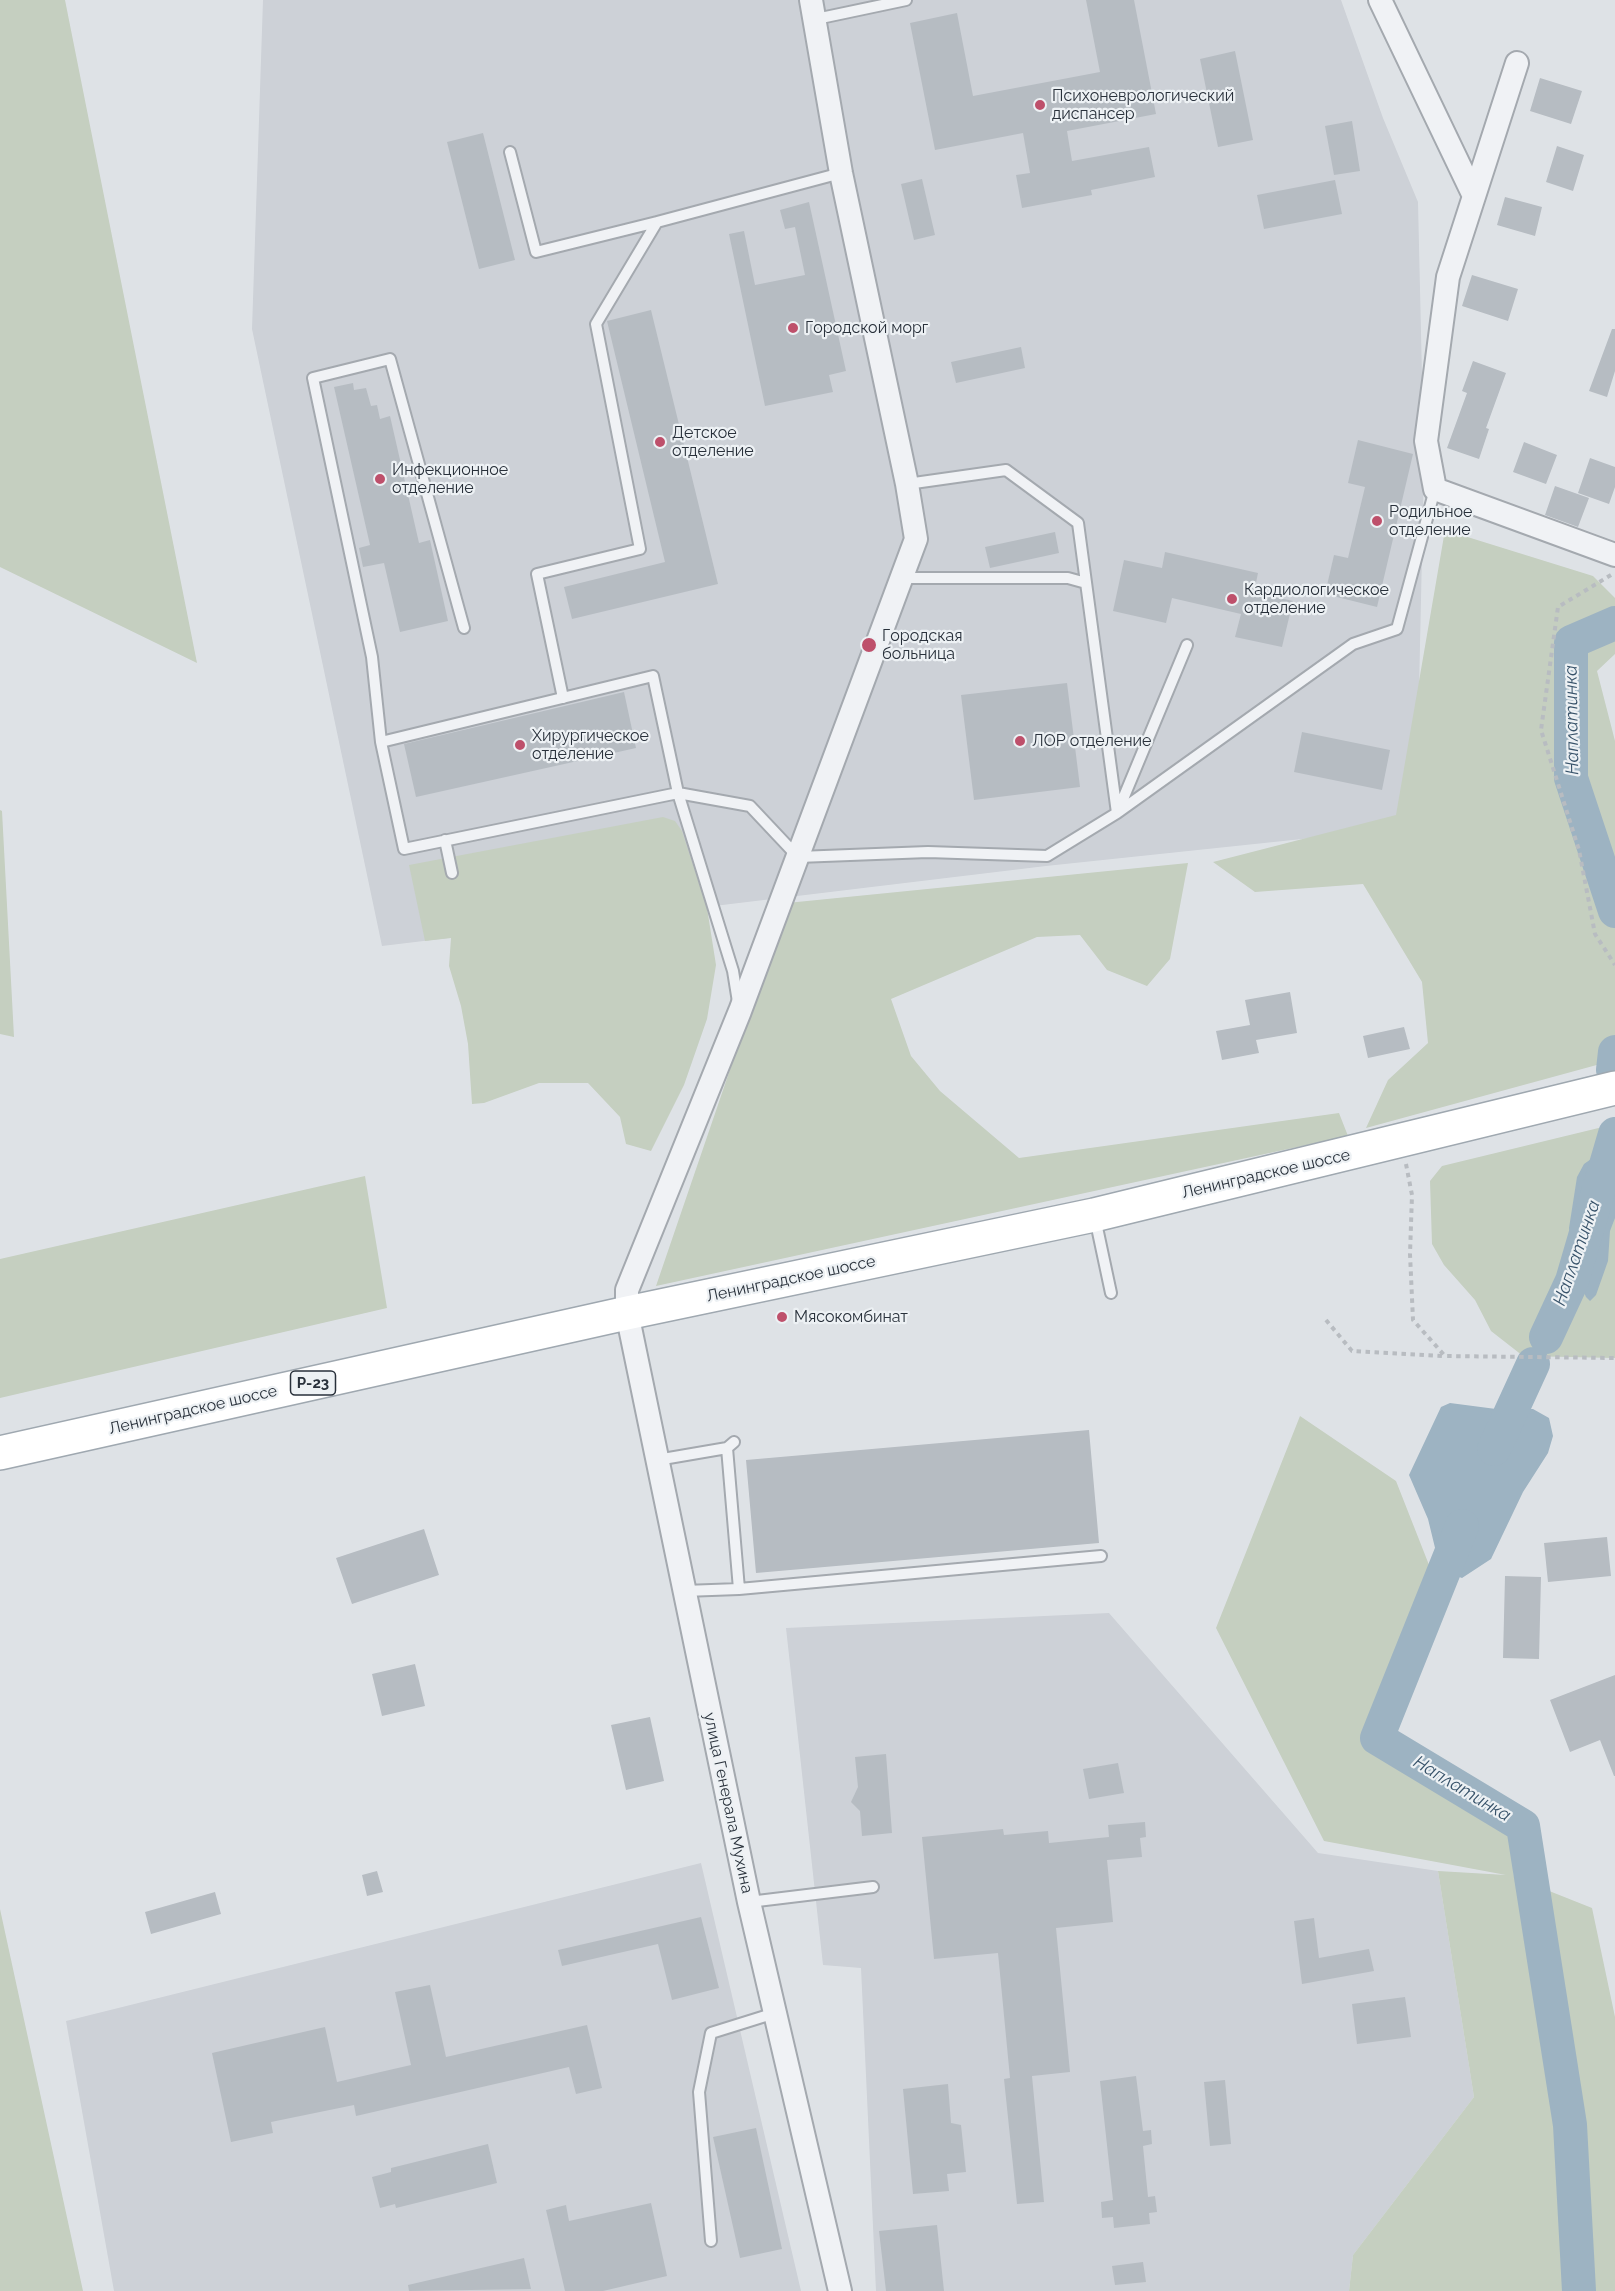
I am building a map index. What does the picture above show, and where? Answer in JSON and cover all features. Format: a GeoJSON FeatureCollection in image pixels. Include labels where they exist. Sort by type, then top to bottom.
{"type":"FeatureCollection","features":[{"type":"Feature","properties":{"kind":"main road","name":"Ленинградское шоссе"},"geometry":{"type":"LineString","coordinates":[[0,1453],[627,1313],[1094,1215],[1615,1088]]}},
{"type":"Feature","properties":{"kind":"street"},"geometry":{"type":"LineString","coordinates":[[1380,0],[1474,196]]}},
{"type":"Feature","properties":{"kind":"street","name":"улица Генерала Мухина"},"geometry":{"type":"LineString","coordinates":[[814,9],[841,173],[907,484],[916,539],[740,1011],[627,1290],[627,1313],[749,1902],[840,2291]]}},
{"type":"Feature","properties":{"kind":"street"},"geometry":{"type":"LineString","coordinates":[[1517,63],[1448,278],[1426,441],[1435,489],[1615,555]]}},
{"type":"Feature","properties":{"kind":"lane"},"geometry":{"type":"LineString","coordinates":[[814,9],[906,0]]}},
{"type":"Feature","properties":{"kind":"lane"},"geometry":{"type":"LineString","coordinates":[[510,152],[537,252],[841,173]]}},
{"type":"Feature","properties":{"kind":"lane"},"geometry":{"type":"LineString","coordinates":[[563,698],[537,574],[640,549],[596,324],[657,222]]}},
{"type":"Feature","properties":{"kind":"lane"},"geometry":{"type":"LineString","coordinates":[[464,628],[390,359],[313,378],[372,657],[381,742],[404,849],[678,793],[750,806],[798,857],[928,852],[1047,856],[1117,813],[1353,644],[1397,629],[1435,489]]}},
{"type":"Feature","properties":{"kind":"lane"},"geometry":{"type":"LineString","coordinates":[[907,484],[1006,470],[1078,523],[1117,813]]}},
{"type":"Feature","properties":{"kind":"lane"},"geometry":{"type":"LineString","coordinates":[[902,578],[1068,578],[1086,583]]}},
{"type":"Feature","properties":{"kind":"lane"},"geometry":{"type":"LineString","coordinates":[[1117,813],[1187,645]]}},
{"type":"Feature","properties":{"kind":"lane"},"geometry":{"type":"LineString","coordinates":[[381,742],[653,676],[678,793],[733,971],[740,1011]]}},
{"type":"Feature","properties":{"kind":"lane"},"geometry":{"type":"LineString","coordinates":[[445,840],[452,873]]}},
{"type":"Feature","properties":{"kind":"lane"},"geometry":{"type":"LineString","coordinates":[[1094,1215],[1111,1293]]}},
{"type":"Feature","properties":{"kind":"lane"},"geometry":{"type":"LineString","coordinates":[[657,1460],[731,1445],[739,1588]]}},
{"type":"Feature","properties":{"kind":"lane"},"geometry":{"type":"LineString","coordinates":[[684,1591],[1101,1556]]}},
{"type":"Feature","properties":{"kind":"lane"},"geometry":{"type":"LineString","coordinates":[[749,1902],[873,1887]]}},
{"type":"Feature","properties":{"kind":"lane"},"geometry":{"type":"LineString","coordinates":[[711,2241],[699,2092],[711,2032],[775,2013]]}},
{"type":"Feature","properties":{"kind":"path"},"geometry":{"type":"LineString","coordinates":[[1615,573],[1558,607],[1541,730],[1579,849],[1595,934],[1615,965]]}},
{"type":"Feature","properties":{"kind":"path"},"geometry":{"type":"LineString","coordinates":[[1400,1142],[1412,1195],[1410,1254],[1413,1320],[1445,1356]]}},
{"type":"Feature","properties":{"kind":"path"},"geometry":{"type":"LineString","coordinates":[[1326,1320],[1352,1351],[1445,1356],[1615,1358]]}},
{"type":"Feature","properties":{"kind":"shaded area","name":"Городская больница"},"geometry":{"type":"Polygon","coordinates":[[[263,0],[1341,0],[1383,118],[1418,202],[1424,463],[1416,827],[1046,866],[382,946],[252,329],[263,0]]]}},
{"type":"Feature","properties":{"kind":"shaded area"},"geometry":{"type":"Polygon","coordinates":[[[1109,1613],[1318,1853],[1438,1871],[1474,2097],[1353,2255],[1349,2291],[876,2291],[861,1968],[823,1965],[786,1628],[1109,1613]]]}},
{"type":"Feature","properties":{"kind":"shaded area"},"geometry":{"type":"Polygon","coordinates":[[[701,1863],[801,2291],[114,2291],[66,2021],[701,1863]]]}},
{"type":"Feature","properties":{"kind":"green space"},"geometry":{"type":"Polygon","coordinates":[[[0,0],[65,0],[197,663],[0,567],[0,0]]]}},
{"type":"Feature","properties":{"kind":"green space"},"geometry":{"type":"Polygon","coordinates":[[[1445,530],[1593,576],[1615,598],[1615,654],[1597,671],[1615,741],[1615,1060],[1366,1128],[1388,1080],[1428,1043],[1422,982],[1363,884],[1255,892],[1213,862],[1396,815],[1445,530]]]}},
{"type":"Feature","properties":{"kind":"green space"},"geometry":{"type":"Polygon","coordinates":[[[0,810],[2,811],[14,1037],[0,1034],[0,810]]]}},
{"type":"Feature","properties":{"kind":"green space"},"geometry":{"type":"Polygon","coordinates":[[[663,817],[675,821],[682,831],[707,908],[716,965],[707,1019],[684,1085],[651,1151],[626,1144],[620,1117],[588,1083],[539,1083],[484,1103],[472,1104],[468,1044],[461,1006],[449,966],[451,938],[425,941],[409,865],[663,817]]]}},
{"type":"Feature","properties":{"kind":"green space"},"geometry":{"type":"Polygon","coordinates":[[[1188,863],[1170,959],[1147,986],[1107,970],[1080,935],[1037,937],[891,999],[911,1056],[940,1091],[1019,1158],[1339,1113],[1348,1136],[656,1286],[787,903],[1188,863]]]}},
{"type":"Feature","properties":{"kind":"green space"},"geometry":{"type":"Polygon","coordinates":[[[1615,1124],[1615,1358],[1523,1356],[1491,1331],[1475,1300],[1444,1265],[1432,1244],[1430,1181],[1442,1166],[1615,1124]]]}},
{"type":"Feature","properties":{"kind":"green space"},"geometry":{"type":"Polygon","coordinates":[[[365,1176],[387,1308],[0,1398],[0,1259],[365,1176]]]}},
{"type":"Feature","properties":{"kind":"green space"},"geometry":{"type":"Polygon","coordinates":[[[1300,1416],[1396,1481],[1431,1570],[1364,1734],[1510,1835],[1514,1877],[1592,1908],[1615,2017],[1615,2291],[1349,2291],[1353,2255],[1474,2097],[1438,1871],[1506,1875],[1324,1841],[1216,1628],[1300,1416]]]}},
{"type":"Feature","properties":{"kind":"green space"},"geometry":{"type":"Polygon","coordinates":[[[0,1909],[83,2291],[0,2291],[0,1909]]]}},
{"type":"Feature","properties":{"kind":"water"},"geometry":{"type":"Polygon","coordinates":[[[1594,1157],[1606,1159],[1615,1166],[1615,1218],[1610,1231],[1608,1261],[1596,1295],[1590,1301],[1579,1281],[1569,1228],[1577,1177],[1584,1164],[1594,1157]]]}},
{"type":"Feature","properties":{"kind":"water"},"geometry":{"type":"Polygon","coordinates":[[[1450,1403],[1496,1409],[1533,1409],[1549,1418],[1553,1436],[1548,1453],[1523,1492],[1491,1559],[1462,1578],[1445,1572],[1437,1556],[1428,1519],[1409,1475],[1441,1407],[1450,1403]]]}},
{"type":"Feature","properties":{"kind":"building","name":"Психоневрологический диспансер"},"geometry":{"type":"Polygon","coordinates":[[[1086,0],[1134,0],[1156,114],[1067,131],[1072,161],[1149,147],[1155,177],[1091,190],[1092,195],[1022,208],[1016,175],[1030,173],[1023,133],[935,150],[910,23],[957,13],[973,96],[1100,72],[1086,0]]]}},
{"type":"Feature","properties":{"kind":"building"},"geometry":{"type":"Polygon","coordinates":[[[1235,51],[1253,140],[1218,147],[1200,59],[1235,51]]]}},
{"type":"Feature","properties":{"kind":"building"},"geometry":{"type":"Polygon","coordinates":[[[1540,78],[1582,91],[1571,124],[1530,111],[1540,78]]]}},
{"type":"Feature","properties":{"kind":"building"},"geometry":{"type":"Polygon","coordinates":[[[1352,121],[1360,171],[1334,175],[1325,126],[1352,121]]]}},
{"type":"Feature","properties":{"kind":"building"},"geometry":{"type":"Polygon","coordinates":[[[483,133],[515,260],[479,269],[447,142],[483,133]]]}},
{"type":"Feature","properties":{"kind":"building"},"geometry":{"type":"Polygon","coordinates":[[[1557,146],[1584,155],[1573,191],[1546,182],[1557,146]]]}},
{"type":"Feature","properties":{"kind":"building"},"geometry":{"type":"Polygon","coordinates":[[[922,179],[935,235],[914,240],[901,184],[922,179]]]}},
{"type":"Feature","properties":{"kind":"building"},"geometry":{"type":"Polygon","coordinates":[[[1335,180],[1342,214],[1264,229],[1257,195],[1335,180]]]}},
{"type":"Feature","properties":{"kind":"building"},"geometry":{"type":"Polygon","coordinates":[[[1505,197],[1542,207],[1535,236],[1497,225],[1505,197]]]}},
{"type":"Feature","properties":{"kind":"building","name":"Городской морг"},"geometry":{"type":"Polygon","coordinates":[[[809,202],[846,371],[829,375],[833,392],[765,406],[729,234],[744,231],[755,285],[805,275],[795,227],[785,229],[780,210],[809,202]]]}},
{"type":"Feature","properties":{"kind":"building"},"geometry":{"type":"Polygon","coordinates":[[[1472,275],[1518,289],[1508,321],[1462,306],[1472,275]]]}},
{"type":"Feature","properties":{"kind":"building","name":"Детское отделение"},"geometry":{"type":"Polygon","coordinates":[[[651,310],[718,584],[572,619],[564,587],[665,562],[607,321],[651,310]]]}},
{"type":"Feature","properties":{"kind":"building"},"geometry":{"type":"Polygon","coordinates":[[[1612,329],[1615,329],[1615,371],[1607,397],[1589,391],[1612,329]]]}},
{"type":"Feature","properties":{"kind":"building"},"geometry":{"type":"Polygon","coordinates":[[[1021,347],[1025,368],[956,383],[951,362],[1021,347]]]}},
{"type":"Feature","properties":{"kind":"building"},"geometry":{"type":"Polygon","coordinates":[[[1473,361],[1506,373],[1486,428],[1489,429],[1479,459],[1447,448],[1467,393],[1462,391],[1473,361]]]}},
{"type":"Feature","properties":{"kind":"building","name":"Инфекционное отделение"},"geometry":{"type":"Polygon","coordinates":[[[353,383],[354,390],[366,388],[371,406],[377,405],[380,419],[390,416],[419,543],[430,540],[448,621],[400,632],[384,563],[363,567],[359,548],[370,545],[334,387],[353,383]]]}},
{"type":"Feature","properties":{"kind":"building","name":"Родильное отделение"},"geometry":{"type":"Polygon","coordinates":[[[1358,440],[1413,454],[1377,607],[1325,594],[1334,555],[1348,558],[1365,487],[1348,483],[1358,440]]]}},
{"type":"Feature","properties":{"kind":"building"},"geometry":{"type":"Polygon","coordinates":[[[1524,442],[1557,455],[1546,484],[1513,472],[1524,442]]]}},
{"type":"Feature","properties":{"kind":"building"},"geometry":{"type":"Polygon","coordinates":[[[1590,458],[1615,467],[1615,487],[1609,504],[1578,493],[1590,458]]]}},
{"type":"Feature","properties":{"kind":"building"},"geometry":{"type":"Polygon","coordinates":[[[1555,486],[1589,498],[1578,527],[1545,515],[1555,486]]]}},
{"type":"Feature","properties":{"kind":"building"},"geometry":{"type":"Polygon","coordinates":[[[1055,532],[1059,553],[990,568],[985,547],[1055,532]]]}},
{"type":"Feature","properties":{"kind":"building","name":"Кардиологическое отделение"},"geometry":{"type":"Polygon","coordinates":[[[1165,552],[1258,573],[1254,592],[1293,601],[1282,647],[1235,637],[1241,614],[1172,598],[1166,623],[1113,611],[1124,560],[1162,568],[1165,552]]]}},
{"type":"Feature","properties":{"kind":"building","name":"ЛОР отделение"},"geometry":{"type":"Polygon","coordinates":[[[1067,683],[1080,787],[974,800],[961,695],[1067,683]]]}},
{"type":"Feature","properties":{"kind":"building","name":"Хирургическое отделение"},"geometry":{"type":"Polygon","coordinates":[[[624,692],[636,748],[416,797],[404,744],[624,692]]]}},
{"type":"Feature","properties":{"kind":"building"},"geometry":{"type":"Polygon","coordinates":[[[1302,732],[1390,750],[1382,790],[1294,772],[1302,732]]]}},
{"type":"Feature","properties":{"kind":"building"},"geometry":{"type":"Polygon","coordinates":[[[1290,992],[1297,1033],[1256,1040],[1259,1053],[1222,1060],[1216,1031],[1250,1025],[1245,1000],[1290,992]]]}},
{"type":"Feature","properties":{"kind":"building"},"geometry":{"type":"Polygon","coordinates":[[[1404,1027],[1410,1049],[1368,1058],[1363,1036],[1404,1027]]]}},
{"type":"Feature","properties":{"kind":"building"},"geometry":{"type":"Polygon","coordinates":[[[1089,1430],[1099,1543],[756,1573],[746,1460],[1089,1430]]]}},
{"type":"Feature","properties":{"kind":"building"},"geometry":{"type":"Polygon","coordinates":[[[424,1529],[439,1575],[352,1604],[336,1558],[424,1529]]]}},
{"type":"Feature","properties":{"kind":"building"},"geometry":{"type":"Polygon","coordinates":[[[1607,1537],[1611,1576],[1548,1582],[1544,1543],[1607,1537]]]}},
{"type":"Feature","properties":{"kind":"building"},"geometry":{"type":"Polygon","coordinates":[[[1505,1576],[1541,1577],[1539,1659],[1503,1658],[1505,1576]]]}},
{"type":"Feature","properties":{"kind":"building"},"geometry":{"type":"Polygon","coordinates":[[[415,1664],[425,1706],[382,1716],[372,1674],[415,1664]]]}},
{"type":"Feature","properties":{"kind":"building"},"geometry":{"type":"Polygon","coordinates":[[[1615,1675],[1614,1776],[1600,1740],[1570,1752],[1550,1700],[1615,1675]]]}},
{"type":"Feature","properties":{"kind":"building"},"geometry":{"type":"Polygon","coordinates":[[[650,1717],[664,1781],[626,1790],[611,1725],[650,1717]]]}},
{"type":"Feature","properties":{"kind":"building"},"geometry":{"type":"Polygon","coordinates":[[[886,1754],[892,1833],[862,1836],[860,1811],[851,1802],[858,1787],[855,1757],[886,1754]]]}},
{"type":"Feature","properties":{"kind":"building"},"geometry":{"type":"Polygon","coordinates":[[[1118,1763],[1124,1793],[1089,1799],[1083,1769],[1118,1763]]]}},
{"type":"Feature","properties":{"kind":"building"},"geometry":{"type":"Polygon","coordinates":[[[1145,1822],[1146,1837],[1140,1838],[1142,1857],[1107,1860],[1113,1922],[1056,1928],[1070,2072],[1032,2076],[1044,2202],[1017,2204],[1004,2079],[1010,2078],[998,1953],[934,1959],[922,1837],[1003,1829],[1004,1835],[1048,1831],[1049,1843],[1109,1837],[1108,1825],[1145,1822]]]}},
{"type":"Feature","properties":{"kind":"building"},"geometry":{"type":"Polygon","coordinates":[[[377,1871],[383,1892],[367,1896],[362,1875],[377,1871]]]}},
{"type":"Feature","properties":{"kind":"building"},"geometry":{"type":"Polygon","coordinates":[[[215,1892],[221,1914],[151,1934],[145,1912],[215,1892]]]}},
{"type":"Feature","properties":{"kind":"building"},"geometry":{"type":"Polygon","coordinates":[[[701,1917],[719,1988],[672,2000],[658,1944],[562,1966],[558,1950],[701,1917]]]}},
{"type":"Feature","properties":{"kind":"building"},"geometry":{"type":"Polygon","coordinates":[[[1314,1918],[1319,1958],[1369,1949],[1374,1971],[1302,1984],[1294,1921],[1314,1918]]]}},
{"type":"Feature","properties":{"kind":"building"},"geometry":{"type":"Polygon","coordinates":[[[430,1985],[446,2057],[587,2025],[602,2088],[576,2094],[569,2067],[356,2116],[354,2105],[271,2122],[273,2133],[231,2142],[212,2053],[325,2027],[337,2082],[411,2065],[395,1992],[430,1985]]]}},
{"type":"Feature","properties":{"kind":"building"},"geometry":{"type":"Polygon","coordinates":[[[1405,1997],[1411,2037],[1357,2044],[1352,2004],[1405,1997]]]}},
{"type":"Feature","properties":{"kind":"building"},"geometry":{"type":"Polygon","coordinates":[[[1136,2076],[1143,2131],[1151,2130],[1152,2144],[1143,2146],[1148,2197],[1155,2196],[1157,2212],[1149,2213],[1150,2224],[1114,2228],[1113,2217],[1102,2218],[1101,2202],[1113,2200],[1100,2081],[1136,2076]]]}},
{"type":"Feature","properties":{"kind":"building"},"geometry":{"type":"Polygon","coordinates":[[[1225,2080],[1231,2144],[1210,2146],[1204,2082],[1225,2080]]]}},
{"type":"Feature","properties":{"kind":"building"},"geometry":{"type":"Polygon","coordinates":[[[948,2084],[951,2123],[961,2125],[966,2172],[947,2174],[949,2191],[913,2194],[903,2089],[948,2084]]]}},
{"type":"Feature","properties":{"kind":"building"},"geometry":{"type":"Polygon","coordinates":[[[756,2128],[782,2249],[740,2258],[713,2137],[756,2128]]]}},
{"type":"Feature","properties":{"kind":"building"},"geometry":{"type":"Polygon","coordinates":[[[488,2144],[497,2183],[396,2208],[395,2204],[380,2208],[372,2177],[391,2172],[391,2168],[488,2144]]]}},
{"type":"Feature","properties":{"kind":"building"},"geometry":{"type":"Polygon","coordinates":[[[651,2203],[667,2276],[603,2291],[565,2291],[546,2210],[566,2205],[569,2221],[651,2203]]]}},
{"type":"Feature","properties":{"kind":"building"},"geometry":{"type":"Polygon","coordinates":[[[937,2225],[944,2291],[886,2291],[879,2231],[937,2225]]]}},
{"type":"Feature","properties":{"kind":"building"},"geometry":{"type":"Polygon","coordinates":[[[524,2258],[531,2289],[409,2291],[408,2285],[524,2258]]]}},
{"type":"Feature","properties":{"kind":"building"},"geometry":{"type":"Polygon","coordinates":[[[1143,2262],[1146,2282],[1115,2285],[1112,2266],[1143,2262]]]}},
{"type":"Feature","properties":{"kind":"waterway","name":"Наплатинка"},"geometry":{"type":"LineString","coordinates":[[1615,623],[1571,642],[1571,778],[1615,911]]}},
{"type":"Feature","properties":{"kind":"waterway","name":"Наплатинка"},"geometry":{"type":"LineString","coordinates":[[1613,1070],[1615,1052]]}},
{"type":"Feature","properties":{"kind":"waterway","name":"Наплатинка"},"geometry":{"type":"LineString","coordinates":[[1546,1337],[1572,1281],[1615,1134]]}},
{"type":"Feature","properties":{"kind":"waterway","name":"Наплатинка"},"geometry":{"type":"LineString","coordinates":[[1494,1449],[1533,1364]]}},
{"type":"Feature","properties":{"kind":"waterway","name":"Наплатинка"},"geometry":{"type":"LineString","coordinates":[[1462,1526],[1377,1738],[1523,1826],[1570,2125],[1579,2291]]}},
{"type":"Feature","properties":{"kind":"place","name":"Психоневрологический диспансер"},"geometry":{"type":"Point","coordinates":[1040,105]}},
{"type":"Feature","properties":{"kind":"place","name":"Городской морг"},"geometry":{"type":"Point","coordinates":[793,328]}},
{"type":"Feature","properties":{"kind":"place","name":"Детское отделение"},"geometry":{"type":"Point","coordinates":[660,442]}},
{"type":"Feature","properties":{"kind":"place","name":"Инфекционное отделение"},"geometry":{"type":"Point","coordinates":[380,479]}},
{"type":"Feature","properties":{"kind":"place","name":"Родильное отделение"},"geometry":{"type":"Point","coordinates":[1377,521]}},
{"type":"Feature","properties":{"kind":"place","name":"Кардиологическое отделение"},"geometry":{"type":"Point","coordinates":[1232,599]}},
{"type":"Feature","properties":{"kind":"place","name":"Городская больница"},"geometry":{"type":"Point","coordinates":[869,645]}},
{"type":"Feature","properties":{"kind":"place","name":"ЛОР отделение"},"geometry":{"type":"Point","coordinates":[1020,741]}},
{"type":"Feature","properties":{"kind":"place","name":"Хирургическое отделение"},"geometry":{"type":"Point","coordinates":[520,745]}},
{"type":"Feature","properties":{"kind":"place","name":"Мясокомбинат"},"geometry":{"type":"Point","coordinates":[782,1317]}}]}
